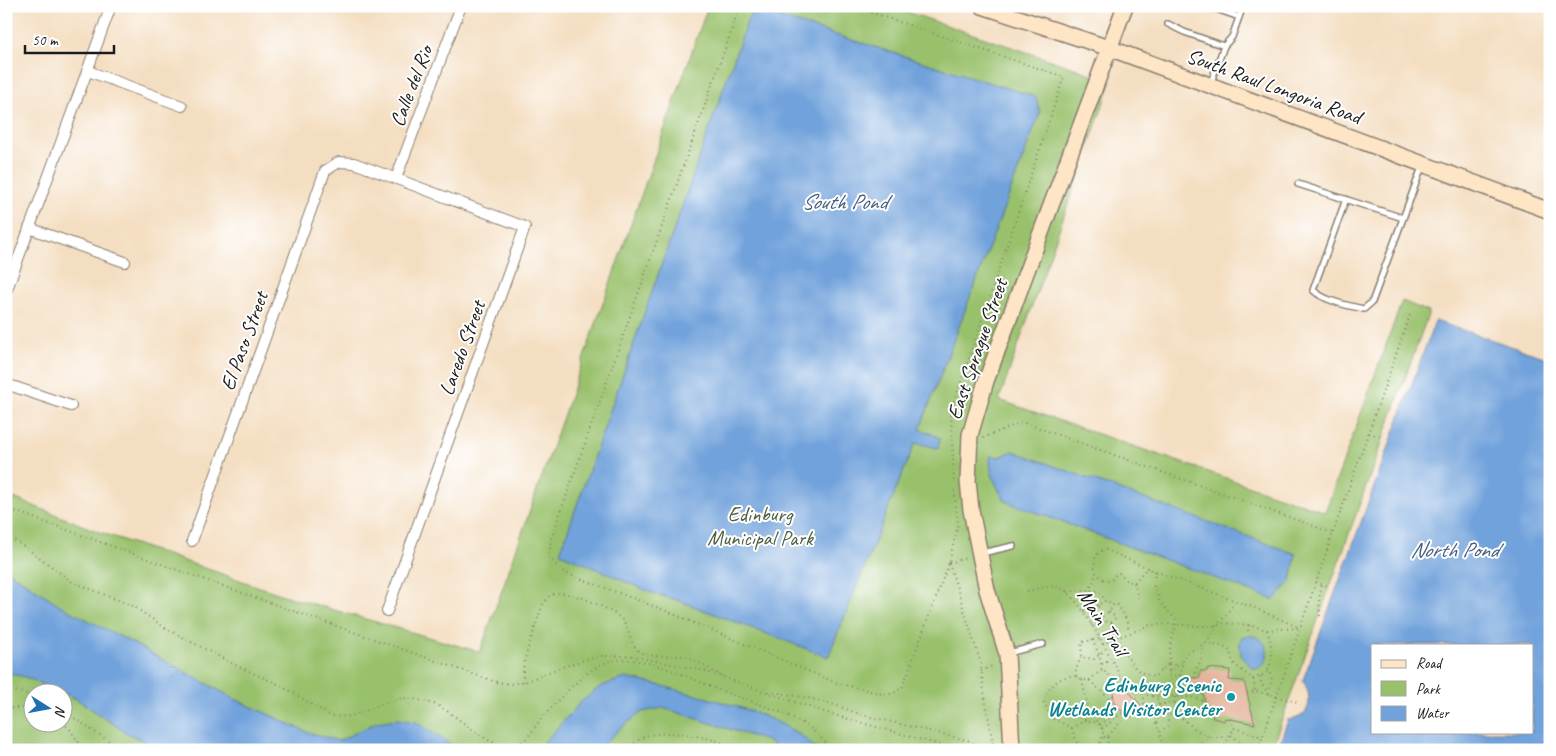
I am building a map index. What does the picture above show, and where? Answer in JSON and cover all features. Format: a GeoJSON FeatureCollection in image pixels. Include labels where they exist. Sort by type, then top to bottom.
{"type":"FeatureCollection","features":[{"type":"Feature","properties":{"kind":"street"},"geometry":{"type":"LineString","coordinates":[[6,292],[111,6]]}},
{"type":"Feature","properties":{"kind":"street","name":"Calle del Rio"},"geometry":{"type":"LineString","coordinates":[[396,178],[461,6]]}},
{"type":"Feature","properties":{"kind":"street","name":"South Raul Longoria Road"},"geometry":{"type":"LineString","coordinates":[[982,6],[1109,48],[1550,211]]}},
{"type":"Feature","properties":{"kind":"street","name":"East Sprague Street"},"geometry":{"type":"LineString","coordinates":[[1012,750],[1007,654],[975,556],[968,481],[970,435],[986,381],[1125,6]]}},
{"type":"Feature","properties":{"kind":"street"},"geometry":{"type":"LineString","coordinates":[[88,71],[182,106]]}},
{"type":"Feature","properties":{"kind":"street","name":"El Paso Street"},"geometry":{"type":"LineString","coordinates":[[192,541],[325,171],[339,162],[354,163],[396,178]]}},
{"type":"Feature","properties":{"kind":"street","name":"Laredo Street"},"geometry":{"type":"LineString","coordinates":[[387,611],[525,227],[396,178]]}},
{"type":"Feature","properties":{"kind":"street"},"geometry":{"type":"LineString","coordinates":[[29,228],[125,262]]}},
{"type":"Feature","properties":{"kind":"street"},"geometry":{"type":"LineString","coordinates":[[6,384],[70,406]]}},
{"type":"Feature","properties":{"kind":"lane"},"geometry":{"type":"LineString","coordinates":[[1208,6],[1239,17]]}},
{"type":"Feature","properties":{"kind":"lane"},"geometry":{"type":"LineString","coordinates":[[1210,85],[1224,46],[1232,37],[1243,6]]}},
{"type":"Feature","properties":{"kind":"lane"},"geometry":{"type":"LineString","coordinates":[[1168,24],[1184,32],[1224,46]]}},
{"type":"Feature","properties":{"kind":"lane"},"geometry":{"type":"LineString","coordinates":[[1346,199],[1313,290],[1318,295],[1364,309],[1372,302],[1423,164]]}},
{"type":"Feature","properties":{"kind":"lane"},"geometry":{"type":"LineString","coordinates":[[1298,184],[1403,218]]}},
{"type":"Feature","properties":{"kind":"lane"},"geometry":{"type":"LineString","coordinates":[[975,556],[1013,546]]}},
{"type":"Feature","properties":{"kind":"lane"},"geometry":{"type":"LineString","coordinates":[[1007,654],[1043,644]]}},
{"type":"Feature","properties":{"kind":"path"},"geometry":{"type":"LineString","coordinates":[[742,6],[731,31],[554,529],[549,558],[565,573],[664,610],[834,682],[882,694],[892,694],[902,688],[949,563],[958,524],[952,469],[951,411],[1064,77],[852,6]]}},
{"type":"Feature","properties":{"kind":"path"},"geometry":{"type":"LineString","coordinates":[[1188,750],[1211,737],[1231,735],[1240,742],[1258,749],[1410,315]]}},
{"type":"Feature","properties":{"kind":"path"},"geometry":{"type":"LineString","coordinates":[[980,439],[1022,422],[1333,533]]}},
{"type":"Feature","properties":{"kind":"path"},"geometry":{"type":"LineString","coordinates":[[1369,433],[1383,437]]}},
{"type":"Feature","properties":{"kind":"path"},"geometry":{"type":"LineString","coordinates":[[6,508],[225,588],[496,682],[510,684],[523,682],[556,669],[602,656],[632,656],[705,671],[824,712],[958,750]]}},
{"type":"Feature","properties":{"kind":"path"},"geometry":{"type":"LineString","coordinates":[[6,535],[28,548],[71,581],[132,606],[167,629],[237,666],[280,685],[329,715],[338,718],[348,717],[398,699],[416,700],[430,703],[446,710],[494,744],[513,745],[528,737],[542,718],[586,674],[611,661],[637,661],[663,667],[716,689],[781,712],[810,729],[833,750]]}},
{"type":"Feature","properties":{"kind":"path"},"geometry":{"type":"LineString","coordinates":[[1089,590],[1094,581],[1094,560],[1098,552],[1104,549],[1155,571],[1255,608],[1300,628]]}},
{"type":"Feature","properties":{"kind":"path"},"geometry":{"type":"LineString","coordinates":[[949,563],[975,556]]}},
{"type":"Feature","properties":{"kind":"path"},"geometry":{"type":"LineString","coordinates":[[949,563],[980,664],[994,750]]}},
{"type":"Feature","properties":{"kind":"path"},"geometry":{"type":"LineString","coordinates":[[1134,583],[1144,571],[1150,569]]}},
{"type":"Feature","properties":{"kind":"path"},"geometry":{"type":"LineString","coordinates":[[1155,571],[1154,587],[1160,602],[1176,620],[1170,647],[1169,679],[1163,697]]}},
{"type":"Feature","properties":{"kind":"path"},"geometry":{"type":"LineString","coordinates":[[1095,572],[1104,580],[1111,581],[1116,574],[1120,573],[1126,580],[1134,583]]}},
{"type":"Feature","properties":{"kind":"path"},"geometry":{"type":"LineString","coordinates":[[1316,582],[1328,586]]}},
{"type":"Feature","properties":{"kind":"path"},"geometry":{"type":"LineString","coordinates":[[1134,583],[1138,598]]}},
{"type":"Feature","properties":{"kind":"path"},"geometry":{"type":"LineString","coordinates":[[1320,616],[1319,600],[1322,584]]}},
{"type":"Feature","properties":{"kind":"path","name":"Main Trail"},"geometry":{"type":"LineString","coordinates":[[1027,591],[1051,587],[1060,588],[1068,592],[1083,611],[1124,681],[1134,688],[1149,696],[1191,698],[1205,701]]}},
{"type":"Feature","properties":{"kind":"path"},"geometry":{"type":"LineString","coordinates":[[1068,592],[1076,590],[1098,591],[1102,594],[1104,600],[1113,605],[1118,605],[1123,612],[1129,632]]}},
{"type":"Feature","properties":{"kind":"path"},"geometry":{"type":"LineString","coordinates":[[1089,590],[1102,614],[1101,620]]}},
{"type":"Feature","properties":{"kind":"path"},"geometry":{"type":"LineString","coordinates":[[523,682],[523,666],[542,607],[550,596],[567,593],[600,606],[620,618],[635,648],[644,654],[689,657],[726,678]]}},
{"type":"Feature","properties":{"kind":"path"},"geometry":{"type":"LineString","coordinates":[[1083,611],[1098,606],[1104,600]]}},
{"type":"Feature","properties":{"kind":"path"},"geometry":{"type":"LineString","coordinates":[[1179,697],[1182,663],[1188,653],[1204,644],[1213,633],[1215,626],[1224,618],[1235,602]]}},
{"type":"Feature","properties":{"kind":"path"},"geometry":{"type":"LineString","coordinates":[[1102,614],[1109,612],[1113,605]]}},
{"type":"Feature","properties":{"kind":"path"},"geometry":{"type":"LineString","coordinates":[[1109,612],[1116,617]]}},
{"type":"Feature","properties":{"kind":"path"},"geometry":{"type":"LineString","coordinates":[[1111,623],[1123,612]]}},
{"type":"Feature","properties":{"kind":"path"},"geometry":{"type":"LineString","coordinates":[[1091,625],[1101,620],[1111,623],[1130,662],[1140,672],[1154,677],[1169,663]]}},
{"type":"Feature","properties":{"kind":"path"},"geometry":{"type":"LineString","coordinates":[[1102,644],[1150,625],[1215,626],[1224,623],[1268,630],[1300,628]]}},
{"type":"Feature","properties":{"kind":"path"},"geometry":{"type":"LineString","coordinates":[[1249,626],[1250,634]]}},
{"type":"Feature","properties":{"kind":"path"},"geometry":{"type":"LineString","coordinates":[[1253,679],[1268,671],[1272,659],[1272,646],[1268,630]]}},
{"type":"Feature","properties":{"kind":"path"},"geometry":{"type":"LineString","coordinates":[[1076,676],[1076,670],[1081,657],[1082,642],[1099,638]]}},
{"type":"Feature","properties":{"kind":"path"},"geometry":{"type":"LineString","coordinates":[[1092,640],[1100,654],[1102,670]]}},
{"type":"Feature","properties":{"kind":"path"},"geometry":{"type":"LineString","coordinates":[[1195,678],[1204,644]]}},
{"type":"Feature","properties":{"kind":"path"},"geometry":{"type":"LineString","coordinates":[[1204,644],[1224,647],[1230,651],[1232,663],[1253,679],[1255,691]]}},
{"type":"Feature","properties":{"kind":"path"},"geometry":{"type":"LineString","coordinates":[[1185,649],[1188,653]]}},
{"type":"Feature","properties":{"kind":"path"},"geometry":{"type":"LineString","coordinates":[[1081,657],[1094,659],[1105,650]]}},
{"type":"Feature","properties":{"kind":"path"},"geometry":{"type":"LineString","coordinates":[[1102,664],[1110,659]]}},
{"type":"Feature","properties":{"kind":"path"},"geometry":{"type":"LineString","coordinates":[[1169,663],[1178,666]]}},
{"type":"Feature","properties":{"kind":"path"},"geometry":{"type":"LineString","coordinates":[[1169,672],[1182,663]]}},
{"type":"Feature","properties":{"kind":"path"},"geometry":{"type":"LineString","coordinates":[[981,670],[996,666]]}},
{"type":"Feature","properties":{"kind":"path"},"geometry":{"type":"LineString","coordinates":[[1084,750],[1078,748],[1072,728],[1051,718],[1042,701],[1050,686],[1066,676],[1076,676],[1082,680],[1089,680],[1102,670]]}},
{"type":"Feature","properties":{"kind":"path"},"geometry":{"type":"LineString","coordinates":[[1102,670],[1120,683]]}},
{"type":"Feature","properties":{"kind":"path"},"geometry":{"type":"LineString","coordinates":[[1268,671],[1272,677],[1272,686],[1269,694]]}},
{"type":"Feature","properties":{"kind":"path"},"geometry":{"type":"LineString","coordinates":[[1169,679],[1180,675]]}},
{"type":"Feature","properties":{"kind":"path"},"geometry":{"type":"LineString","coordinates":[[1261,676],[1261,684],[1269,694]]}},
{"type":"Feature","properties":{"kind":"path"},"geometry":{"type":"LineString","coordinates":[[1082,680],[1087,703],[1085,720]]}},
{"type":"Feature","properties":{"kind":"path"},"geometry":{"type":"LineString","coordinates":[[1089,680],[1112,701],[1118,710],[1126,716],[1133,718],[1145,708],[1175,703]]}},
{"type":"Feature","properties":{"kind":"path"},"geometry":{"type":"LineString","coordinates":[[1112,701],[1112,690],[1124,681]]}},
{"type":"Feature","properties":{"kind":"path"},"geometry":{"type":"LineString","coordinates":[[1167,686],[1180,683]]}},
{"type":"Feature","properties":{"kind":"path"},"geometry":{"type":"LineString","coordinates":[[6,689],[22,693]]}},
{"type":"Feature","properties":{"kind":"path"},"geometry":{"type":"LineString","coordinates":[[766,691],[794,694],[842,707],[859,714],[970,741],[983,750]]}},
{"type":"Feature","properties":{"kind":"path"},"geometry":{"type":"LineString","coordinates":[[1247,693],[1255,691],[1297,702]]}},
{"type":"Feature","properties":{"kind":"path"},"geometry":{"type":"LineString","coordinates":[[1143,693],[1145,708]]}},
{"type":"Feature","properties":{"kind":"path"},"geometry":{"type":"LineString","coordinates":[[1156,724],[1160,711],[1157,697]]}},
{"type":"Feature","properties":{"kind":"path"},"geometry":{"type":"LineString","coordinates":[[1168,716],[1174,711],[1175,697]]}},
{"type":"Feature","properties":{"kind":"path"},"geometry":{"type":"LineString","coordinates":[[1159,732],[1168,726],[1168,716],[1164,704]]}},
{"type":"Feature","properties":{"kind":"path"},"geometry":{"type":"LineString","coordinates":[[1096,722],[1115,707]]}},
{"type":"Feature","properties":{"kind":"path"},"geometry":{"type":"LineString","coordinates":[[6,708],[22,708]]}},
{"type":"Feature","properties":{"kind":"path"},"geometry":{"type":"LineString","coordinates":[[1152,708],[1163,746],[1166,750]]}},
{"type":"Feature","properties":{"kind":"path"},"geometry":{"type":"LineString","coordinates":[[1100,725],[1118,710]]}},
{"type":"Feature","properties":{"kind":"path"},"geometry":{"type":"LineString","coordinates":[[1174,711],[1189,724],[1211,737]]}},
{"type":"Feature","properties":{"kind":"path"},"geometry":{"type":"LineString","coordinates":[[1102,730],[1122,713]]}},
{"type":"Feature","properties":{"kind":"path"},"geometry":{"type":"LineString","coordinates":[[1103,737],[1108,736],[1126,716]]}},
{"type":"Feature","properties":{"kind":"path"},"geometry":{"type":"LineString","coordinates":[[72,717],[122,750]]}},
{"type":"Feature","properties":{"kind":"path"},"geometry":{"type":"LineString","coordinates":[[1224,748],[1234,728],[1230,719]]}},
{"type":"Feature","properties":{"kind":"path"},"geometry":{"type":"LineString","coordinates":[[1072,728],[1085,720],[1096,722],[1100,725],[1103,737],[1099,746],[1093,750]]}},
{"type":"Feature","properties":{"kind":"path"},"geometry":{"type":"LineString","coordinates":[[1234,728],[1262,737]]}},
{"type":"Feature","properties":{"kind":"path"},"geometry":{"type":"LineString","coordinates":[[72,732],[84,750]]}},
{"type":"Feature","properties":{"kind":"path"},"geometry":{"type":"LineString","coordinates":[[627,750],[636,741],[647,736],[664,734],[706,738],[723,742],[742,750]]}},
{"type":"Feature","properties":{"kind":"path"},"geometry":{"type":"LineString","coordinates":[[1107,750],[1108,736]]}},
{"type":"Feature","properties":{"kind":"path"},"geometry":{"type":"LineString","coordinates":[[502,745],[504,750]]}},
{"type":"Feature","properties":{"kind":"green space","name":"Edinburg Municipal Park"},"geometry":{"type":"Polygon","coordinates":[[[708,6],[889,6],[1111,82],[999,400],[1325,512],[1402,301],[1429,312],[1271,750],[6,750],[6,495],[97,531],[289,597],[480,652],[708,6]]]}},
{"type":"Feature","properties":{"kind":"water","name":"South Pond"},"geometry":{"type":"Polygon","coordinates":[[[762,12],[1036,97],[1040,113],[920,429],[940,438],[938,448],[915,443],[828,657],[677,600],[652,593],[560,553],[749,16],[762,12]]]}},
{"type":"Feature","properties":{"kind":"water","name":"North Pond"},"geometry":{"type":"Polygon","coordinates":[[[1435,321],[1550,359],[1550,750],[1277,750],[1288,720],[1302,715],[1306,711],[1309,700],[1303,680],[1435,321]]]}},
{"type":"Feature","properties":{"kind":"water"},"geometry":{"type":"Polygon","coordinates":[[[1013,451],[1296,554],[1291,581],[1274,600],[1005,501],[996,485],[990,461],[991,456],[1000,457],[1013,451]]]}},
{"type":"Feature","properties":{"kind":"water"},"geometry":{"type":"Polygon","coordinates":[[[6,570],[66,609],[235,699],[307,732],[339,741],[377,722],[397,719],[416,722],[459,750],[162,750],[125,732],[72,697],[72,684],[42,684],[25,677],[6,673],[6,570]]]}},
{"type":"Feature","properties":{"kind":"water"},"geometry":{"type":"Polygon","coordinates":[[[1251,636],[1263,641],[1267,650],[1264,664],[1256,669],[1244,660],[1240,651],[1242,637],[1251,636]]]}},
{"type":"Feature","properties":{"kind":"water"},"geometry":{"type":"Polygon","coordinates":[[[625,678],[711,699],[761,715],[792,730],[806,739],[817,750],[780,750],[767,741],[663,708],[642,712],[620,729],[598,750],[537,750],[581,702],[601,686],[625,678]]]}},
{"type":"Feature","properties":{"kind":"building","name":"Edinburg Scenic Wetlands Visitor Center"},"geometry":{"type":"Polygon","coordinates":[[[1208,668],[1230,670],[1229,680],[1244,681],[1255,724],[1225,718],[1224,721],[1213,718],[1210,709],[1207,710],[1202,689],[1191,688],[1191,678],[1200,678],[1200,671],[1207,671],[1208,668]]]}},
{"type":"Feature","properties":{"kind":"building"},"geometry":{"type":"Polygon","coordinates":[[[1122,683],[1143,708],[1132,716],[1115,707],[1113,691],[1122,683]]]}},
{"type":"Feature","properties":{"kind":"place","name":"Edinburg Scenic Wetlands Visitor Center"},"geometry":{"type":"Point","coordinates":[1231,697]}}]}
